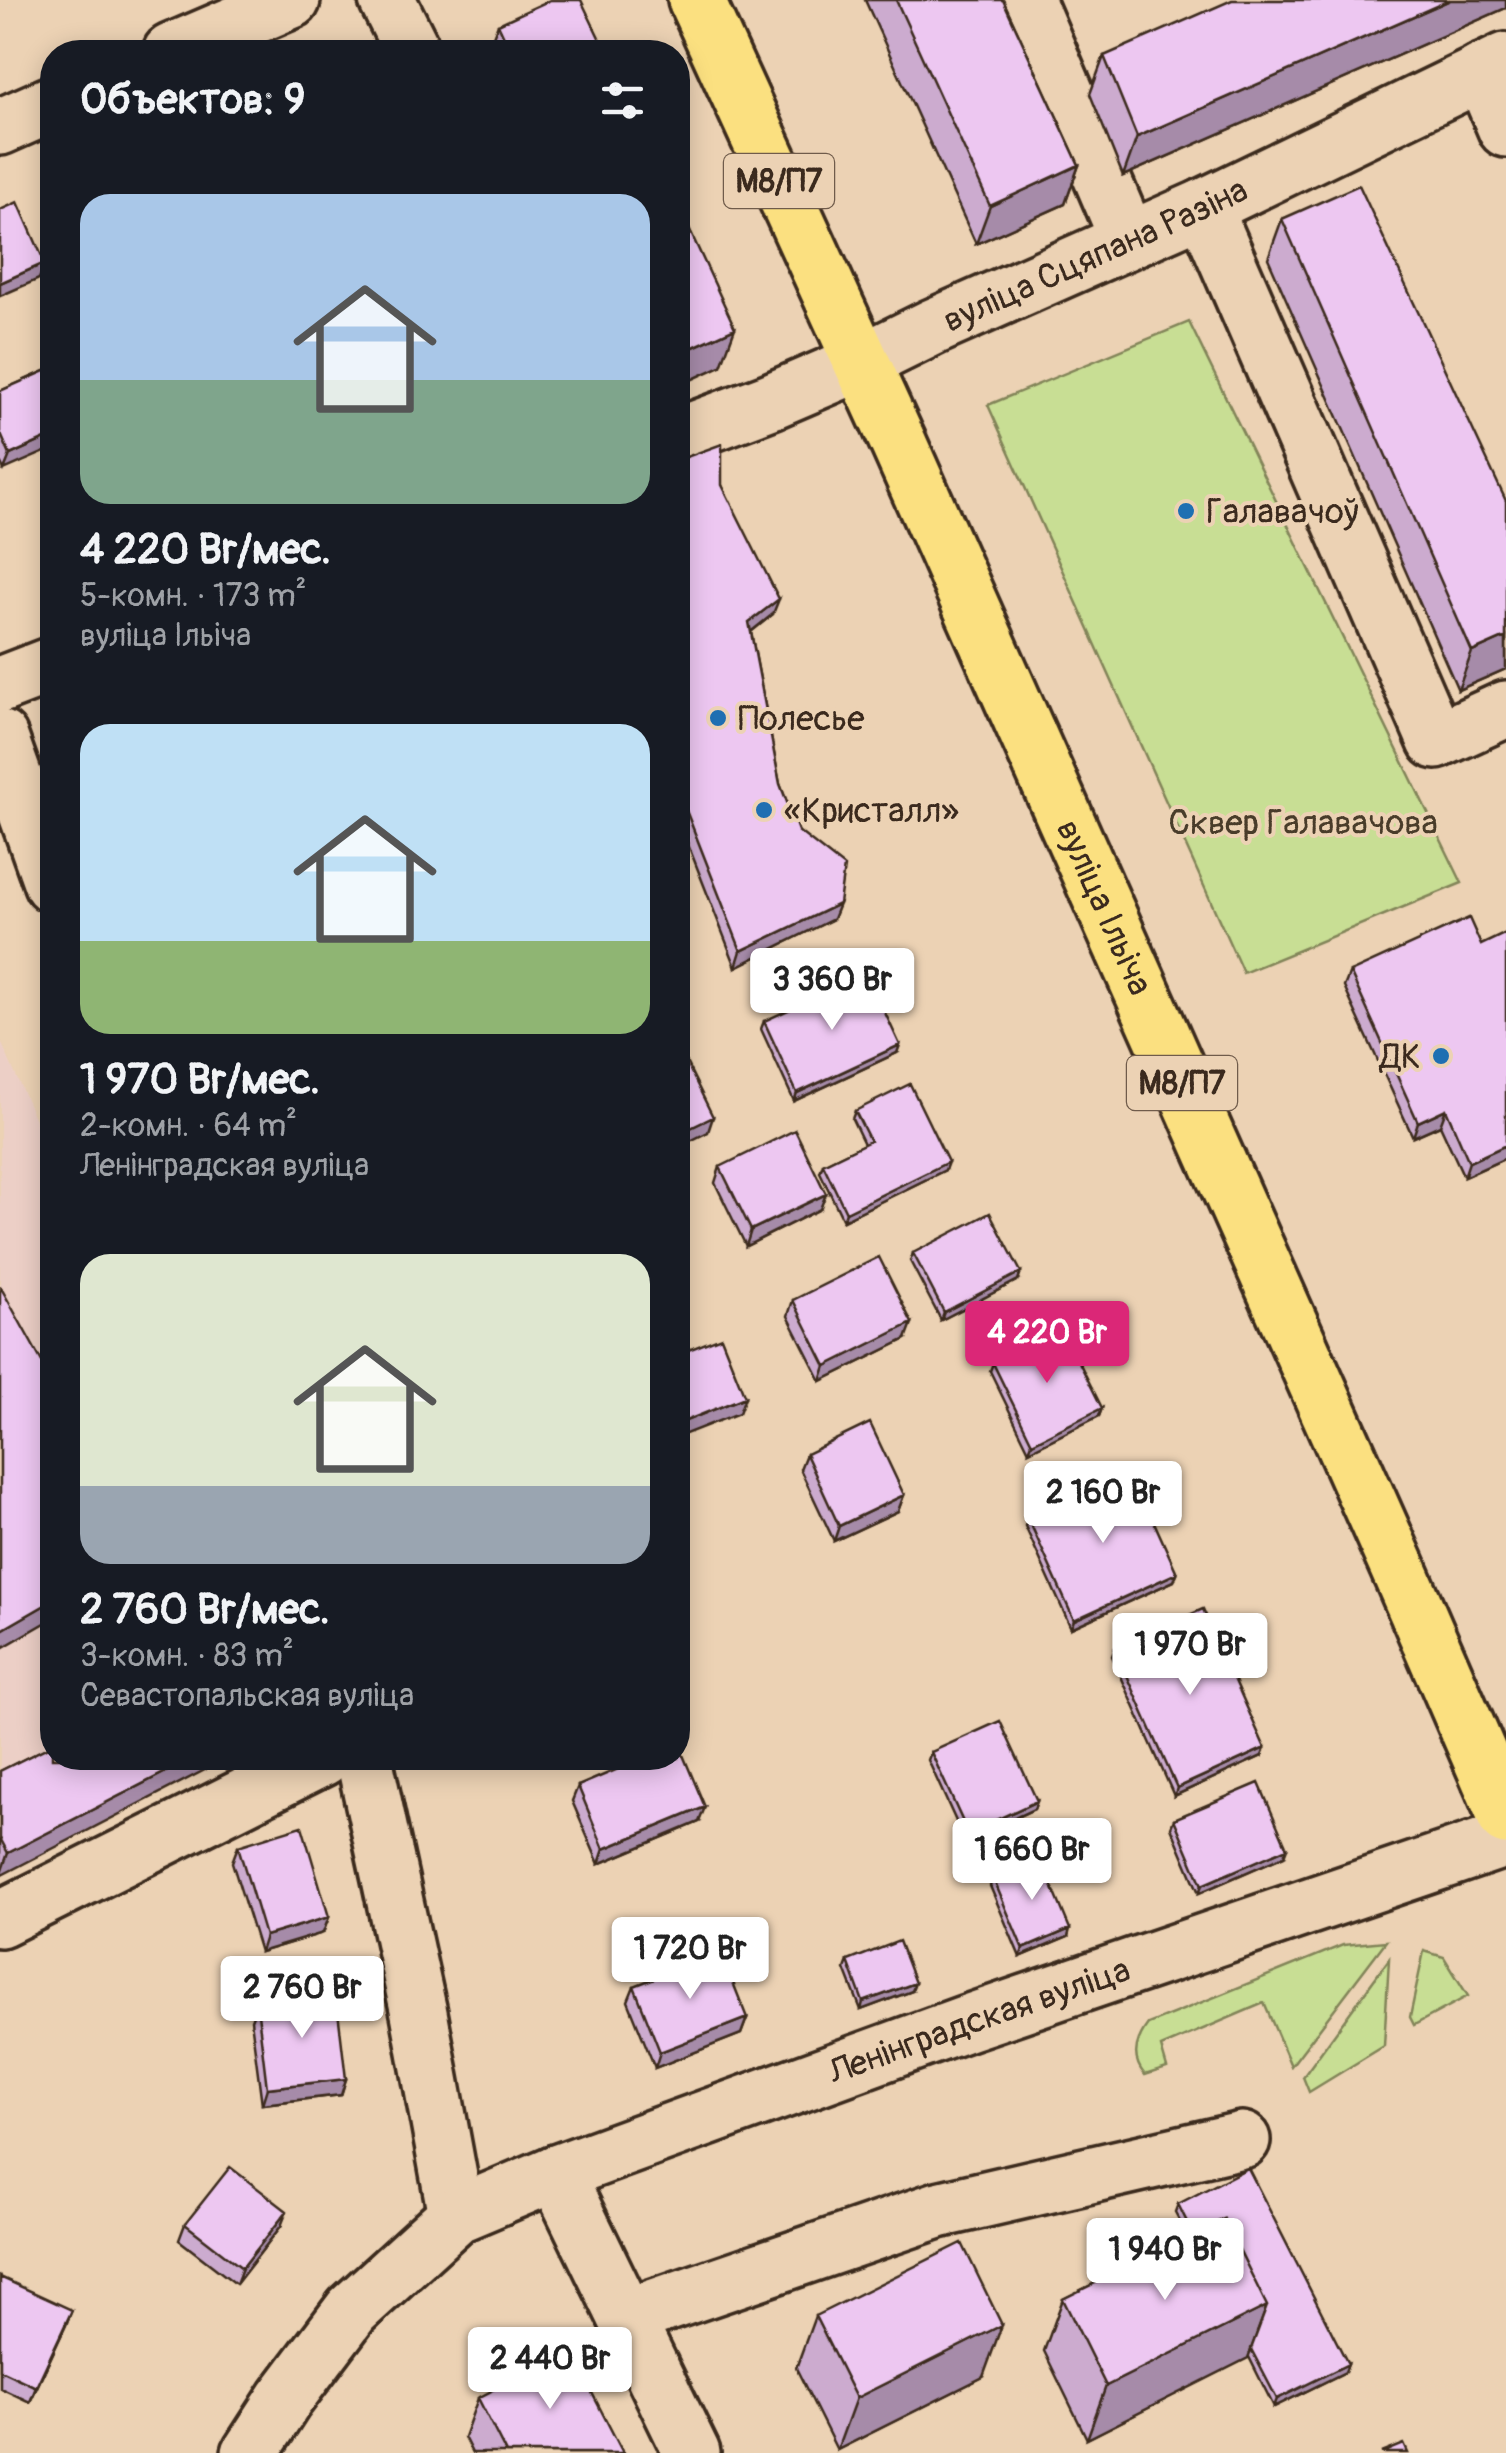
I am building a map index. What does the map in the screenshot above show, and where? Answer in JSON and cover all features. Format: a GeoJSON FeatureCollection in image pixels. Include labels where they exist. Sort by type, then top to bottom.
{"type":"FeatureCollection","features":[{"type":"Feature","properties":{"kind":"main road","name":"вуліца Ільіча"},"geometry":{"type":"LineString","coordinates":[[696,0],[862,362],[1506,1818]]}},
{"type":"Feature","properties":{"kind":"street"},"geometry":{"type":"LineString","coordinates":[[198,40],[292,0]]}},
{"type":"Feature","properties":{"kind":"street"},"geometry":{"type":"LineString","coordinates":[[387,0],[406,40]]}},
{"type":"Feature","properties":{"kind":"street"},"geometry":{"type":"LineString","coordinates":[[1026,0],[1081,78],[1128,239]]}},
{"type":"Feature","properties":{"kind":"street"},"geometry":{"type":"LineString","coordinates":[[1494,67],[1506,129]]}},
{"type":"Feature","properties":{"kind":"street","name":"вуліца Сцяпана Разіна"},"geometry":{"type":"LineString","coordinates":[[690,432],[771,402],[1204,207],[1343,162],[1494,67]]}},
{"type":"Feature","properties":{"kind":"street"},"geometry":{"type":"LineString","coordinates":[[0,126],[40,109]]}},
{"type":"Feature","properties":{"kind":"street"},"geometry":{"type":"LineString","coordinates":[[1204,207],[1436,741],[1506,709]]}},
{"type":"Feature","properties":{"kind":"street"},"geometry":{"type":"LineString","coordinates":[[0,685],[40,670]]}},
{"type":"Feature","properties":{"kind":"street"},"geometry":{"type":"LineString","coordinates":[[0,738],[40,850]]}},
{"type":"Feature","properties":{"kind":"street"},"geometry":{"type":"LineString","coordinates":[[0,1919],[298,1770]]}},
{"type":"Feature","properties":{"kind":"street"},"geometry":{"type":"LineString","coordinates":[[367,1770],[419,2013],[456,2215]]}},
{"type":"Feature","properties":{"kind":"street","name":"Ленінградская вуліца"},"geometry":{"type":"LineString","coordinates":[[250,2453],[352,2310],[456,2215],[556,2173],[967,2022],[1506,1839]]}},
{"type":"Feature","properties":{"kind":"street"},"geometry":{"type":"LineString","coordinates":[[626,2317],[938,2210],[1242,2140]]}},
{"type":"Feature","properties":{"kind":"street"},"geometry":{"type":"LineString","coordinates":[[556,2173],[692,2453]]}},
{"type":"Feature","properties":{"kind":"shaded area"},"geometry":{"type":"Polygon","coordinates":[[[0,1039],[40,1131],[40,1770],[205,1770],[0,1876],[0,1039]]]}},
{"type":"Feature","properties":{"kind":"green space","name":"Сквер Галавачова"},"geometry":{"type":"Polygon","coordinates":[[[1189,322],[1462,883],[1243,973],[988,405],[1189,322]]]}},
{"type":"Feature","properties":{"kind":"green space"},"geometry":{"type":"Polygon","coordinates":[[[1386,1941],[1291,2066],[1264,2003],[1161,2047],[1167,2068],[1145,2075],[1140,2069],[1136,2049],[1148,2024],[1343,1945],[1386,1941]]]}},
{"type":"Feature","properties":{"kind":"green space"},"geometry":{"type":"Polygon","coordinates":[[[1424,1951],[1444,1957],[1468,1996],[1414,2025],[1410,2017],[1424,1951]]]}},
{"type":"Feature","properties":{"kind":"green space"},"geometry":{"type":"Polygon","coordinates":[[[1389,1959],[1384,2046],[1309,2092],[1303,2077],[1389,1959]]]}},
{"type":"Feature","properties":{"kind":"building"},"geometry":{"type":"Polygon","coordinates":[[[550,0],[581,0],[600,40],[505,40],[498,24],[550,0]]]}},
{"type":"Feature","properties":{"kind":"building"},"geometry":{"type":"Polygon","coordinates":[[[896,0],[1003,0],[1079,165],[990,206],[896,0]]]}},
{"type":"Feature","properties":{"kind":"building"},"geometry":{"type":"Polygon","coordinates":[[[1232,0],[1450,0],[1137,137],[1104,56],[1232,0]]]}},
{"type":"Feature","properties":{"kind":"building"},"geometry":{"type":"Polygon","coordinates":[[[1359,185],[1506,501],[1506,637],[1472,652],[1282,219],[1359,185]]]}},
{"type":"Feature","properties":{"kind":"building"},"geometry":{"type":"Polygon","coordinates":[[[18,202],[40,252],[40,265],[0,283],[0,210],[18,202]]]}},
{"type":"Feature","properties":{"kind":"building"},"geometry":{"type":"Polygon","coordinates":[[[690,231],[735,328],[690,349],[690,231]]]}},
{"type":"Feature","properties":{"kind":"building"},"geometry":{"type":"Polygon","coordinates":[[[40,373],[40,441],[10,455],[0,432],[0,391],[40,373]]]}},
{"type":"Feature","properties":{"kind":"building"},"geometry":{"type":"Polygon","coordinates":[[[722,444],[722,485],[779,599],[749,622],[780,784],[798,831],[844,867],[839,904],[741,951],[690,821],[690,456],[722,444]]]}},
{"type":"Feature","properties":{"kind":"building","name":"ДК"},"geometry":{"type":"Polygon","coordinates":[[[1469,918],[1481,945],[1506,933],[1506,1145],[1469,1162],[1446,1109],[1418,1122],[1350,972],[1469,918]]]}},
{"type":"Feature","properties":{"kind":"building"},"geometry":{"type":"Polygon","coordinates":[[[867,974],[900,1045],[797,1093],[764,1021],[867,974]]]}},
{"type":"Feature","properties":{"kind":"building"},"geometry":{"type":"Polygon","coordinates":[[[690,1070],[713,1117],[690,1128],[690,1070]]]}},
{"type":"Feature","properties":{"kind":"building"},"geometry":{"type":"Polygon","coordinates":[[[910,1084],[948,1162],[846,1212],[823,1164],[870,1141],[855,1111],[910,1084]]]}},
{"type":"Feature","properties":{"kind":"building"},"geometry":{"type":"Polygon","coordinates":[[[795,1130],[826,1194],[751,1230],[720,1167],[795,1130]]]}},
{"type":"Feature","properties":{"kind":"building"},"geometry":{"type":"Polygon","coordinates":[[[990,1213],[1021,1272],[944,1312],[913,1253],[990,1213]]]}},
{"type":"Feature","properties":{"kind":"building"},"geometry":{"type":"Polygon","coordinates":[[[879,1257],[912,1323],[826,1366],[793,1300],[879,1257]]]}},
{"type":"Feature","properties":{"kind":"building"},"geometry":{"type":"Polygon","coordinates":[[[0,1286],[40,1358],[40,1608],[0,1631],[0,1286]]]}},
{"type":"Feature","properties":{"kind":"building"},"geometry":{"type":"Polygon","coordinates":[[[1062,1328],[1102,1408],[1032,1443],[993,1363],[1062,1328]]]}},
{"type":"Feature","properties":{"kind":"building"},"geometry":{"type":"Polygon","coordinates":[[[721,1337],[745,1397],[690,1419],[690,1349],[721,1337]]]}},
{"type":"Feature","properties":{"kind":"building"},"geometry":{"type":"Polygon","coordinates":[[[870,1423],[904,1495],[839,1526],[806,1454],[870,1423]]]}},
{"type":"Feature","properties":{"kind":"building"},"geometry":{"type":"Polygon","coordinates":[[[1131,1471],[1177,1573],[1074,1620],[1028,1518],[1131,1471]]]}},
{"type":"Feature","properties":{"kind":"building"},"geometry":{"type":"Polygon","coordinates":[[[1203,1609],[1265,1748],[1177,1788],[1115,1648],[1203,1609]]]}},
{"type":"Feature","properties":{"kind":"building"},"geometry":{"type":"Polygon","coordinates":[[[1000,1721],[1037,1801],[968,1833],[931,1752],[1000,1721]]]}},
{"type":"Feature","properties":{"kind":"building"},"geometry":{"type":"Polygon","coordinates":[[[40,1751],[40,1770],[170,1770],[8,1853],[0,1838],[0,1771],[40,1751]]]}},
{"type":"Feature","properties":{"kind":"building"},"geometry":{"type":"Polygon","coordinates":[[[616,1770],[689,1770],[705,1807],[604,1849],[578,1786],[616,1770]]]}},
{"type":"Feature","properties":{"kind":"building"},"geometry":{"type":"Polygon","coordinates":[[[1259,1783],[1287,1848],[1202,1885],[1174,1819],[1259,1783]]]}},
{"type":"Feature","properties":{"kind":"building"},"geometry":{"type":"Polygon","coordinates":[[[302,1826],[329,1917],[265,1936],[238,1846],[302,1826]]]}},
{"type":"Feature","properties":{"kind":"building"},"geometry":{"type":"Polygon","coordinates":[[[1040,1857],[1070,1929],[1023,1949],[993,1878],[1040,1857]]]}},
{"type":"Feature","properties":{"kind":"building"},"geometry":{"type":"Polygon","coordinates":[[[899,1941],[915,1983],[863,2002],[848,1961],[899,1941]]]}},
{"type":"Feature","properties":{"kind":"building"},"geometry":{"type":"Polygon","coordinates":[[[721,1952],[747,2018],[660,2052],[634,1986],[721,1952]]]}},
{"type":"Feature","properties":{"kind":"building"},"geometry":{"type":"Polygon","coordinates":[[[336,1994],[346,2079],[267,2088],[257,2005],[336,1994]]]}},
{"type":"Feature","properties":{"kind":"building"},"geometry":{"type":"Polygon","coordinates":[[[230,2167],[287,2211],[242,2268],[185,2224],[230,2167]]]}},
{"type":"Feature","properties":{"kind":"building"},"geometry":{"type":"Polygon","coordinates":[[[1248,2168],[1348,2364],[1277,2399],[1251,2349],[1267,2306],[1224,2219],[1193,2234],[1178,2204],[1248,2168]]]}},
{"type":"Feature","properties":{"kind":"building"},"geometry":{"type":"Polygon","coordinates":[[[1224,2219],[1267,2306],[1106,2386],[1063,2299],[1224,2219]]]}},
{"type":"Feature","properties":{"kind":"building"},"geometry":{"type":"Polygon","coordinates":[[[962,2243],[1002,2325],[856,2398],[815,2316],[962,2243]]]}},
{"type":"Feature","properties":{"kind":"building"},"geometry":{"type":"Polygon","coordinates":[[[0,2277],[72,2310],[36,2387],[0,2370],[0,2277]]]}},
{"type":"Feature","properties":{"kind":"building"},"geometry":{"type":"Polygon","coordinates":[[[570,2350],[623,2453],[506,2453],[478,2398],[570,2350]]]}},
{"type":"Feature","properties":{"kind":"building"},"geometry":{"type":"Polygon","coordinates":[[[1404,2444],[1408,2453],[1382,2453],[1404,2444]]]}},
{"type":"Feature","properties":{"kind":"place","name":"Галавачоў"},"geometry":{"type":"Point","coordinates":[1186,511]}},
{"type":"Feature","properties":{"kind":"place","name":"Полесье"},"geometry":{"type":"Point","coordinates":[718,718]}},
{"type":"Feature","properties":{"kind":"place","name":"«Кристалл»"},"geometry":{"type":"Point","coordinates":[764,810]}},
{"type":"Feature","properties":{"kind":"place","name":"ДК"},"geometry":{"type":"Point","coordinates":[1441,1056]}}]}
